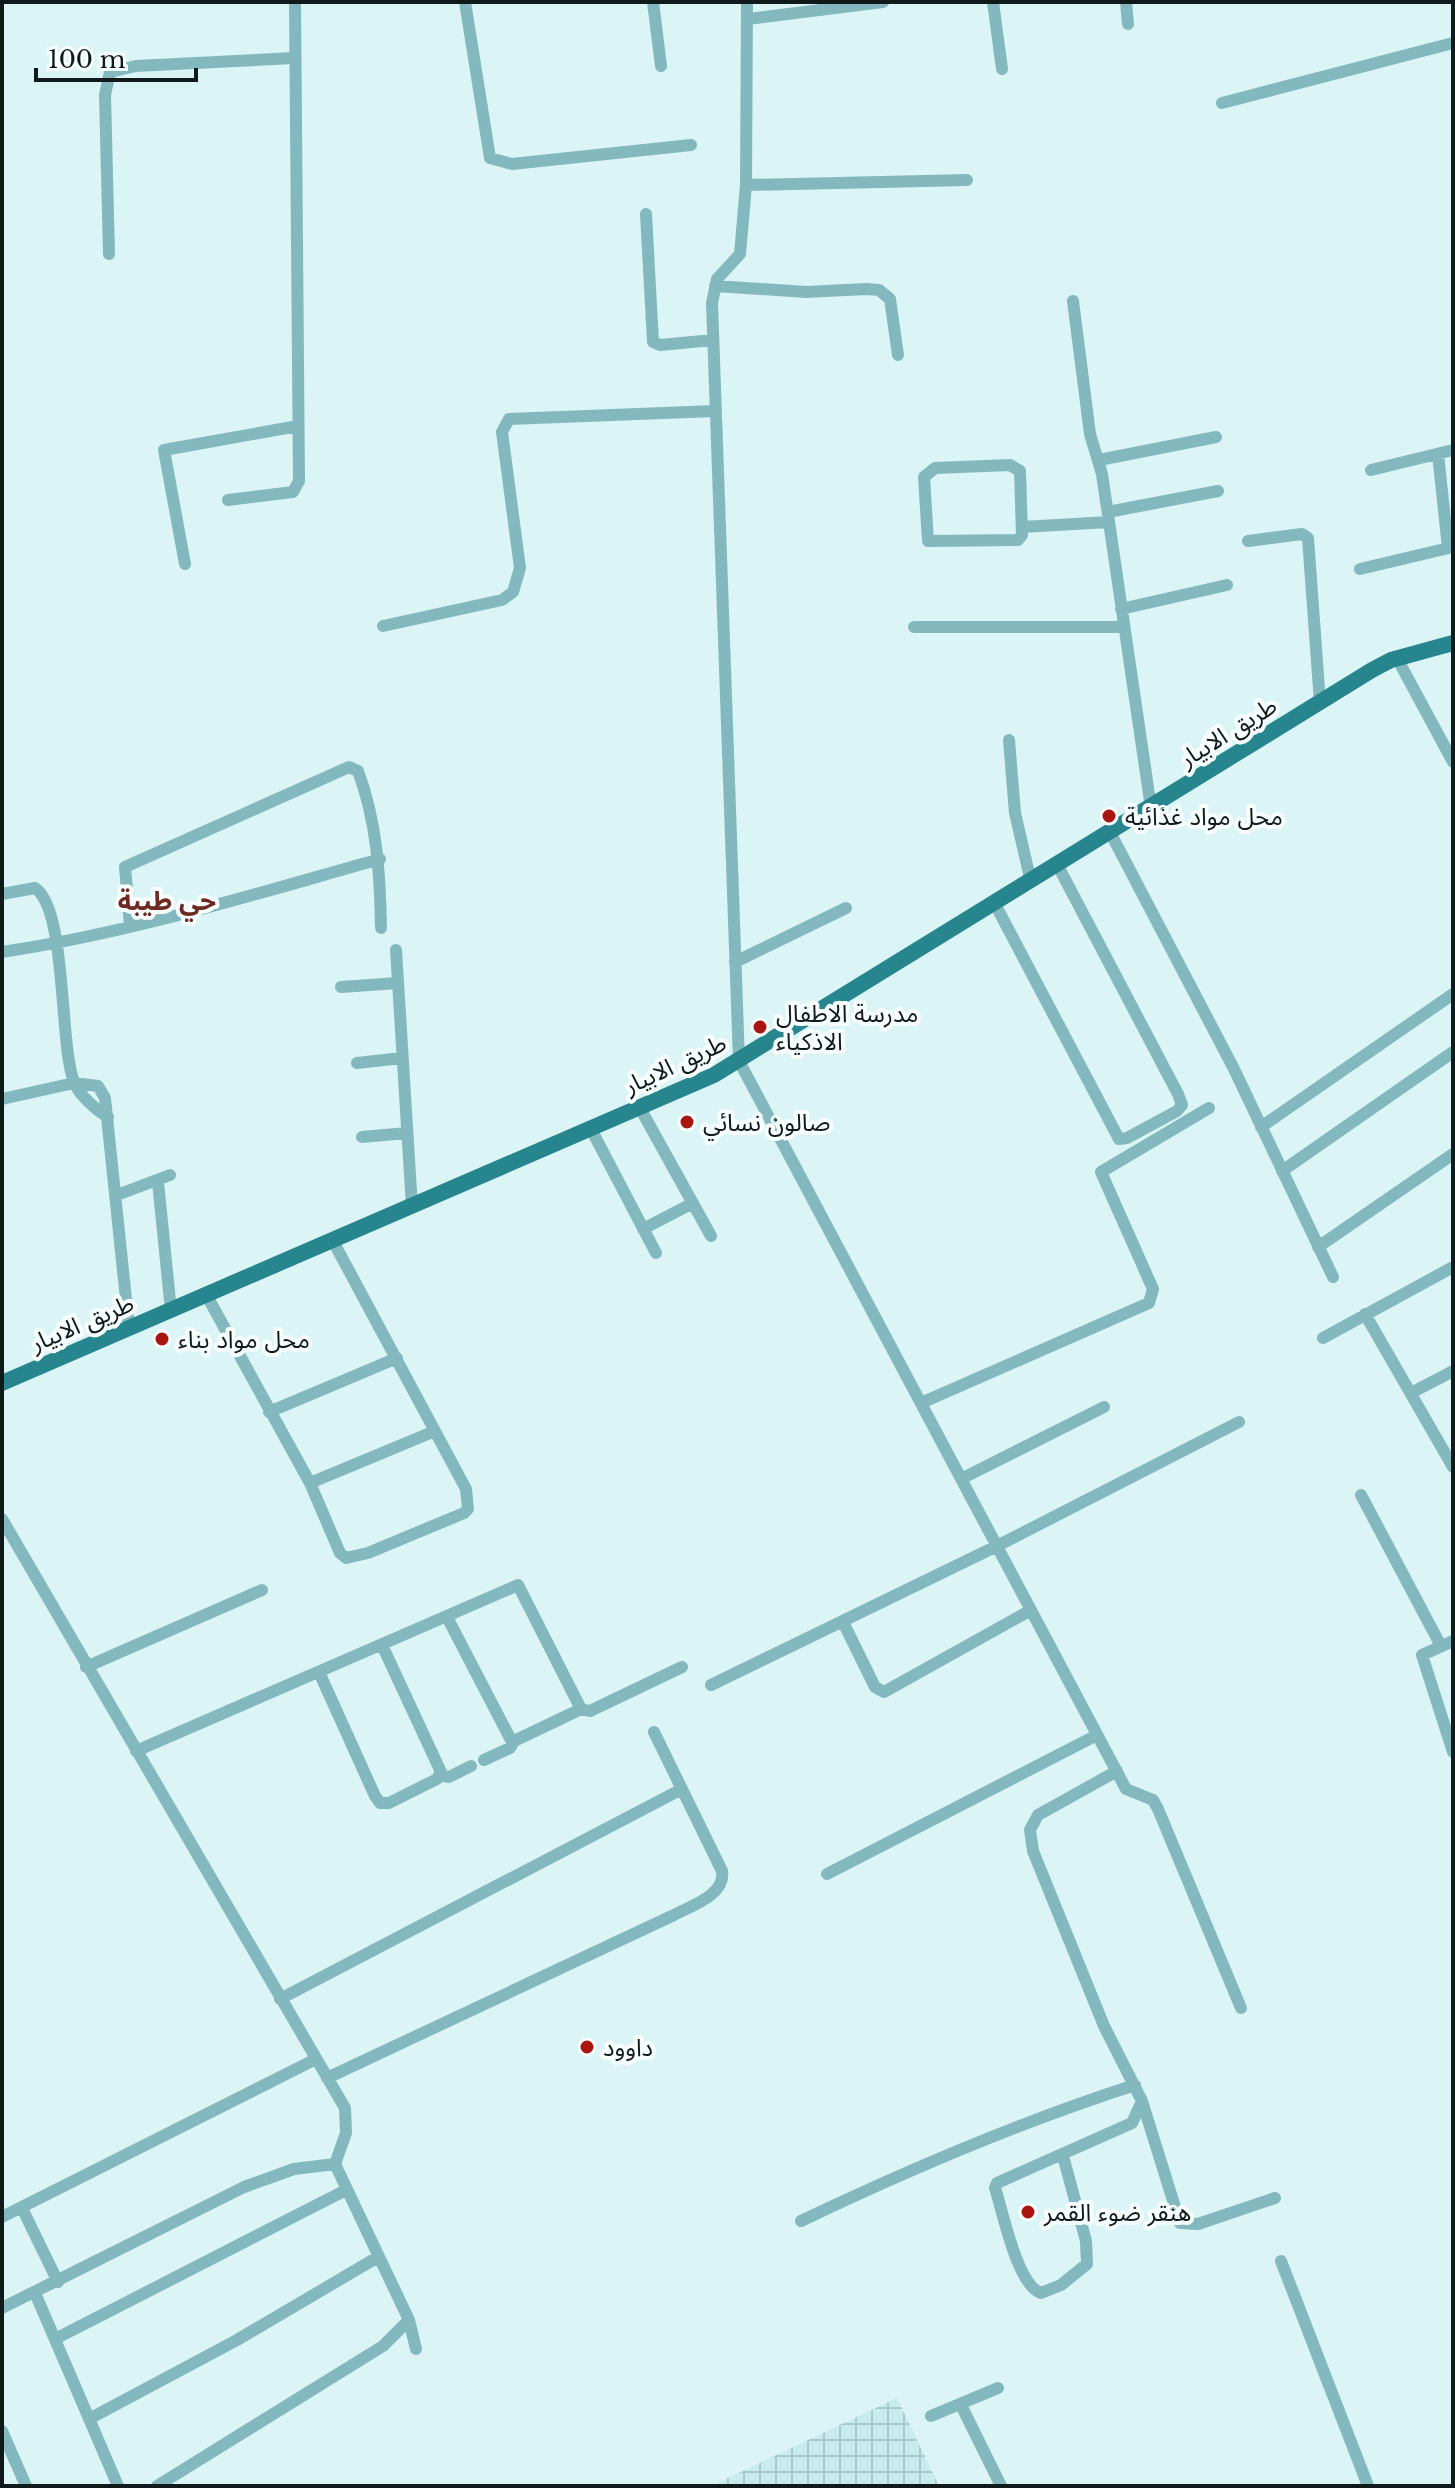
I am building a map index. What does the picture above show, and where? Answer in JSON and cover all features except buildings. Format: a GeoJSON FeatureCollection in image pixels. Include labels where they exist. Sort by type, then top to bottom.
{"type":"FeatureCollection","features":[{"type":"Feature","properties":{"kind":"main road","name":"طريق الابيار"},"geometry":{"type":"LineString","coordinates":[[2,1383],[640,1108],[739,1061],[1391,660],[1453,643]]}},
{"type":"Feature","properties":{"kind":"street"},"geometry":{"type":"LineString","coordinates":[[228,500],[293,492],[299,481],[295,2]]}},
{"type":"Feature","properties":{"kind":"street"},"geometry":{"type":"LineString","coordinates":[[465,2],[490,158],[512,164],[691,145]]}},
{"type":"Feature","properties":{"kind":"street"},"geometry":{"type":"LineString","coordinates":[[653,2],[661,66]]}},
{"type":"Feature","properties":{"kind":"street"},"geometry":{"type":"LineString","coordinates":[[747,2],[746,185],[740,254],[715,286],[713,340],[739,1061],[1126,1789],[1153,1800],[1158,1809],[1241,2008]]}},
{"type":"Feature","properties":{"kind":"street"},"geometry":{"type":"LineString","coordinates":[[748,19],[883,2]]}},
{"type":"Feature","properties":{"kind":"street"},"geometry":{"type":"LineString","coordinates":[[993,2],[1002,69]]}},
{"type":"Feature","properties":{"kind":"street"},"geometry":{"type":"LineString","coordinates":[[1126,2],[1128,24]]}},
{"type":"Feature","properties":{"kind":"street"},"geometry":{"type":"LineString","coordinates":[[1222,103],[1453,43]]}},
{"type":"Feature","properties":{"kind":"street"},"geometry":{"type":"LineString","coordinates":[[109,254],[105,95],[110,72],[136,66],[294,58]]}},
{"type":"Feature","properties":{"kind":"street"},"geometry":{"type":"LineString","coordinates":[[746,185],[967,180]]}},
{"type":"Feature","properties":{"kind":"street"},"geometry":{"type":"LineString","coordinates":[[646,214],[653,342],[660,345],[713,340]]}},
{"type":"Feature","properties":{"kind":"street"},"geometry":{"type":"LineString","coordinates":[[715,286],[806,292],[879,290],[892,305],[898,355]]}},
{"type":"Feature","properties":{"kind":"street"},"geometry":{"type":"LineString","coordinates":[[1073,301],[1090,434],[1099,460],[1109,517],[1151,808]]}},
{"type":"Feature","properties":{"kind":"street"},"geometry":{"type":"LineString","coordinates":[[383,626],[502,600],[513,592],[520,568],[502,432],[509,419],[715,411]]}},
{"type":"Feature","properties":{"kind":"street"},"geometry":{"type":"LineString","coordinates":[[185,564],[166,448],[298,426]]}},
{"type":"Feature","properties":{"kind":"street"},"geometry":{"type":"LineString","coordinates":[[1099,460],[1216,437]]}},
{"type":"Feature","properties":{"kind":"street"},"geometry":{"type":"LineString","coordinates":[[1371,470],[1453,450]]}},
{"type":"Feature","properties":{"kind":"street"},"geometry":{"type":"LineString","coordinates":[[1360,569],[1451,547],[1438,454]]}},
{"type":"Feature","properties":{"kind":"street"},"geometry":{"type":"LineString","coordinates":[[1015,465],[1020,471],[1022,527],[1022,535],[1010,541],[928,541],[924,529],[924,477],[935,468],[1015,465]]}},
{"type":"Feature","properties":{"kind":"street"},"geometry":{"type":"LineString","coordinates":[[1022,527],[1109,517],[1218,491]]}},
{"type":"Feature","properties":{"kind":"street"},"geometry":{"type":"LineString","coordinates":[[1248,541],[1302,534],[1308,538],[1320,703]]}},
{"type":"Feature","properties":{"kind":"street"},"geometry":{"type":"LineString","coordinates":[[1121,609],[1227,585]]}},
{"type":"Feature","properties":{"kind":"street"},"geometry":{"type":"LineString","coordinates":[[914,627],[1123,627]]}},
{"type":"Feature","properties":{"kind":"street"},"geometry":{"type":"LineString","coordinates":[[1398,660],[1453,762]]}},
{"type":"Feature","properties":{"kind":"street"},"geometry":{"type":"LineString","coordinates":[[1009,740],[1015,813],[1031,882]]}},
{"type":"Feature","properties":{"kind":"street"},"geometry":{"type":"LineString","coordinates":[[130,926],[125,867],[346,768],[355,767],[380,859],[381,928]]}},
{"type":"Feature","properties":{"kind":"street"},"geometry":{"type":"LineString","coordinates":[[1111,834],[1261,1127],[1333,1277]]}},
{"type":"Feature","properties":{"kind":"street"},"geometry":{"type":"LineString","coordinates":[[2,952],[56,944],[130,926],[380,859]]}},
{"type":"Feature","properties":{"kind":"street"},"geometry":{"type":"LineString","coordinates":[[995,904],[1119,1139],[1127,1138],[1177,1111],[1182,1105],[1178,1094],[1058,866]]}},
{"type":"Feature","properties":{"kind":"street"},"geometry":{"type":"LineString","coordinates":[[2,894],[35,888],[42,892],[56,944],[74,1083]]}},
{"type":"Feature","properties":{"kind":"street"},"geometry":{"type":"LineString","coordinates":[[735,962],[846,908]]}},
{"type":"Feature","properties":{"kind":"street"},"geometry":{"type":"LineString","coordinates":[[396,950],[412,1207]]}},
{"type":"Feature","properties":{"kind":"street"},"geometry":{"type":"LineString","coordinates":[[341,987],[398,983]]}},
{"type":"Feature","properties":{"kind":"street"},"geometry":{"type":"LineString","coordinates":[[1261,1127],[1453,994]]}},
{"type":"Feature","properties":{"kind":"street"},"geometry":{"type":"LineString","coordinates":[[1282,1171],[1453,1052]]}},
{"type":"Feature","properties":{"kind":"street"},"geometry":{"type":"LineString","coordinates":[[357,1063],[402,1058]]}},
{"type":"Feature","properties":{"kind":"street"},"geometry":{"type":"LineString","coordinates":[[2,1099],[74,1083],[98,1086],[105,1098],[129,1328]]}},
{"type":"Feature","properties":{"kind":"street"},"geometry":{"type":"LineString","coordinates":[[640,1108],[711,1236]]}},
{"type":"Feature","properties":{"kind":"street"},"geometry":{"type":"LineString","coordinates":[[921,1403],[1149,1303],[1153,1289],[1101,1172],[1209,1108]]}},
{"type":"Feature","properties":{"kind":"street"},"geometry":{"type":"LineString","coordinates":[[591,1129],[656,1253]]}},
{"type":"Feature","properties":{"kind":"street"},"geometry":{"type":"LineString","coordinates":[[362,1137],[407,1133]]}},
{"type":"Feature","properties":{"kind":"street"},"geometry":{"type":"LineString","coordinates":[[1318,1247],[1453,1154]]}},
{"type":"Feature","properties":{"kind":"street"},"geometry":{"type":"LineString","coordinates":[[117,1195],[164,1179],[171,1311]]}},
{"type":"Feature","properties":{"kind":"street"},"geometry":{"type":"LineString","coordinates":[[643,1229],[693,1203]]}},
{"type":"Feature","properties":{"kind":"street"},"geometry":{"type":"LineString","coordinates":[[207,1296],[310,1483],[340,1553],[352,1559],[468,1509],[466,1489],[333,1241]]}},
{"type":"Feature","properties":{"kind":"street"},"geometry":{"type":"LineString","coordinates":[[1323,1338],[1453,1267]]}},
{"type":"Feature","properties":{"kind":"street"},"geometry":{"type":"LineString","coordinates":[[1365,1314],[1453,1467]]}},
{"type":"Feature","properties":{"kind":"street"},"geometry":{"type":"LineString","coordinates":[[269,1412],[397,1358]]}},
{"type":"Feature","properties":{"kind":"street"},"geometry":{"type":"LineString","coordinates":[[1411,1393],[1453,1371]]}},
{"type":"Feature","properties":{"kind":"street"},"geometry":{"type":"LineString","coordinates":[[961,1479],[1104,1407]]}},
{"type":"Feature","properties":{"kind":"street"},"geometry":{"type":"LineString","coordinates":[[711,1685],[997,1546],[1239,1422]]}},
{"type":"Feature","properties":{"kind":"street"},"geometry":{"type":"LineString","coordinates":[[310,1483],[435,1431]]}},
{"type":"Feature","properties":{"kind":"street"},"geometry":{"type":"LineString","coordinates":[[1361,1495],[1447,1644],[1422,1655],[1453,1752]]}},
{"type":"Feature","properties":{"kind":"street"},"geometry":{"type":"LineString","coordinates":[[2,1519],[345,2108],[347,2122],[335,2164],[409,2320],[416,2349]]}},
{"type":"Feature","properties":{"kind":"street"},"geometry":{"type":"LineString","coordinates":[[136,1751],[520,1585],[581,1709]]}},
{"type":"Feature","properties":{"kind":"street"},"geometry":{"type":"LineString","coordinates":[[86,1667],[262,1590]]}},
{"type":"Feature","properties":{"kind":"street"},"geometry":{"type":"LineString","coordinates":[[843,1622],[875,1687],[884,1692],[1031,1610]]}},
{"type":"Feature","properties":{"kind":"street"},"geometry":{"type":"LineString","coordinates":[[447,1617],[513,1743]]}},
{"type":"Feature","properties":{"kind":"street"},"geometry":{"type":"LineString","coordinates":[[382,1645],[441,1772],[439,1775]]}},
{"type":"Feature","properties":{"kind":"street"},"geometry":{"type":"LineString","coordinates":[[484,1760],[581,1709],[590,1711],[682,1667]]}},
{"type":"Feature","properties":{"kind":"street"},"geometry":{"type":"LineString","coordinates":[[319,1672],[380,1803],[389,1803],[439,1775],[449,1777],[471,1766]]}},
{"type":"Feature","properties":{"kind":"street"},"geometry":{"type":"LineString","coordinates":[[327,2078],[674,1915],[716,1890],[723,1879],[722,1871],[654,1732]]}},
{"type":"Feature","properties":{"kind":"street"},"geometry":{"type":"LineString","coordinates":[[827,1874],[1097,1735]]}},
{"type":"Feature","properties":{"kind":"street"},"geometry":{"type":"LineString","coordinates":[[1117,1771],[1038,1815],[1030,1830],[1030,1841],[1104,2026],[1142,2101],[1180,2223],[1198,2224],[1275,2198]]}},
{"type":"Feature","properties":{"kind":"street"},"geometry":{"type":"LineString","coordinates":[[280,1999],[682,1789]]}},
{"type":"Feature","properties":{"kind":"street"},"geometry":{"type":"LineString","coordinates":[[2,2217],[316,2059]]}},
{"type":"Feature","properties":{"kind":"street"},"geometry":{"type":"LineString","coordinates":[[801,2221],[903,2172],[1029,2121],[1135,2085]]}},
{"type":"Feature","properties":{"kind":"street"},"geometry":{"type":"LineString","coordinates":[[1063,2156],[1086,2241],[1087,2264],[1061,2285],[1041,2293],[1034,2291],[1022,2275],[995,2188],[1001,2179],[1063,2156],[1135,2121],[1142,2101]]}},
{"type":"Feature","properties":{"kind":"street"},"geometry":{"type":"LineString","coordinates":[[2,2308],[203,2206],[276,2174],[335,2164]]}},
{"type":"Feature","properties":{"kind":"street"},"geometry":{"type":"LineString","coordinates":[[55,2339],[346,2190]]}},
{"type":"Feature","properties":{"kind":"street"},"geometry":{"type":"LineString","coordinates":[[22,2208],[58,2282]]}},
{"type":"Feature","properties":{"kind":"street"},"geometry":{"type":"LineString","coordinates":[[89,2419],[237,2340],[378,2257]]}},
{"type":"Feature","properties":{"kind":"street"},"geometry":{"type":"LineString","coordinates":[[1281,2261],[1368,2486]]}},
{"type":"Feature","properties":{"kind":"street"},"geometry":{"type":"LineString","coordinates":[[35,2293],[118,2486]]}},
{"type":"Feature","properties":{"kind":"street"},"geometry":{"type":"LineString","coordinates":[[157,2486],[383,2346],[409,2320]]}},
{"type":"Feature","properties":{"kind":"street"},"geometry":{"type":"LineString","coordinates":[[931,2416],[998,2388]]}},
{"type":"Feature","properties":{"kind":"street"},"geometry":{"type":"LineString","coordinates":[[961,2405],[1001,2486]]}},
{"type":"Feature","properties":{"kind":"street"},"geometry":{"type":"LineString","coordinates":[[2,2431],[26,2486]]}},
{"type":"Feature","properties":{"kind":"shaded area"},"geometry":{"type":"Polygon","coordinates":[[[897,2398],[939,2486],[711,2486],[897,2398]]]}},
{"type":"Feature","properties":{"kind":"place","name":"محل مواد غذائية"},"geometry":{"type":"Point","coordinates":[1109,816]}},
{"type":"Feature","properties":{"kind":"place","name":"مدرسة الاطفال الاذكياء"},"geometry":{"type":"Point","coordinates":[760,1027]}},
{"type":"Feature","properties":{"kind":"place","name":"صالون نسائي"},"geometry":{"type":"Point","coordinates":[687,1122]}},
{"type":"Feature","properties":{"kind":"place","name":"محل مواد بناء"},"geometry":{"type":"Point","coordinates":[162,1339]}},
{"type":"Feature","properties":{"kind":"place","name":"داوود"},"geometry":{"type":"Point","coordinates":[587,2047]}},
{"type":"Feature","properties":{"kind":"place","name":"هنقر ضوء القمر"},"geometry":{"type":"Point","coordinates":[1028,2212]}},
{"type":"Feature","properties":{"kind":"district","name":"حي طيبة"},"geometry":{"type":"Point","coordinates":[167,901]}}]}
